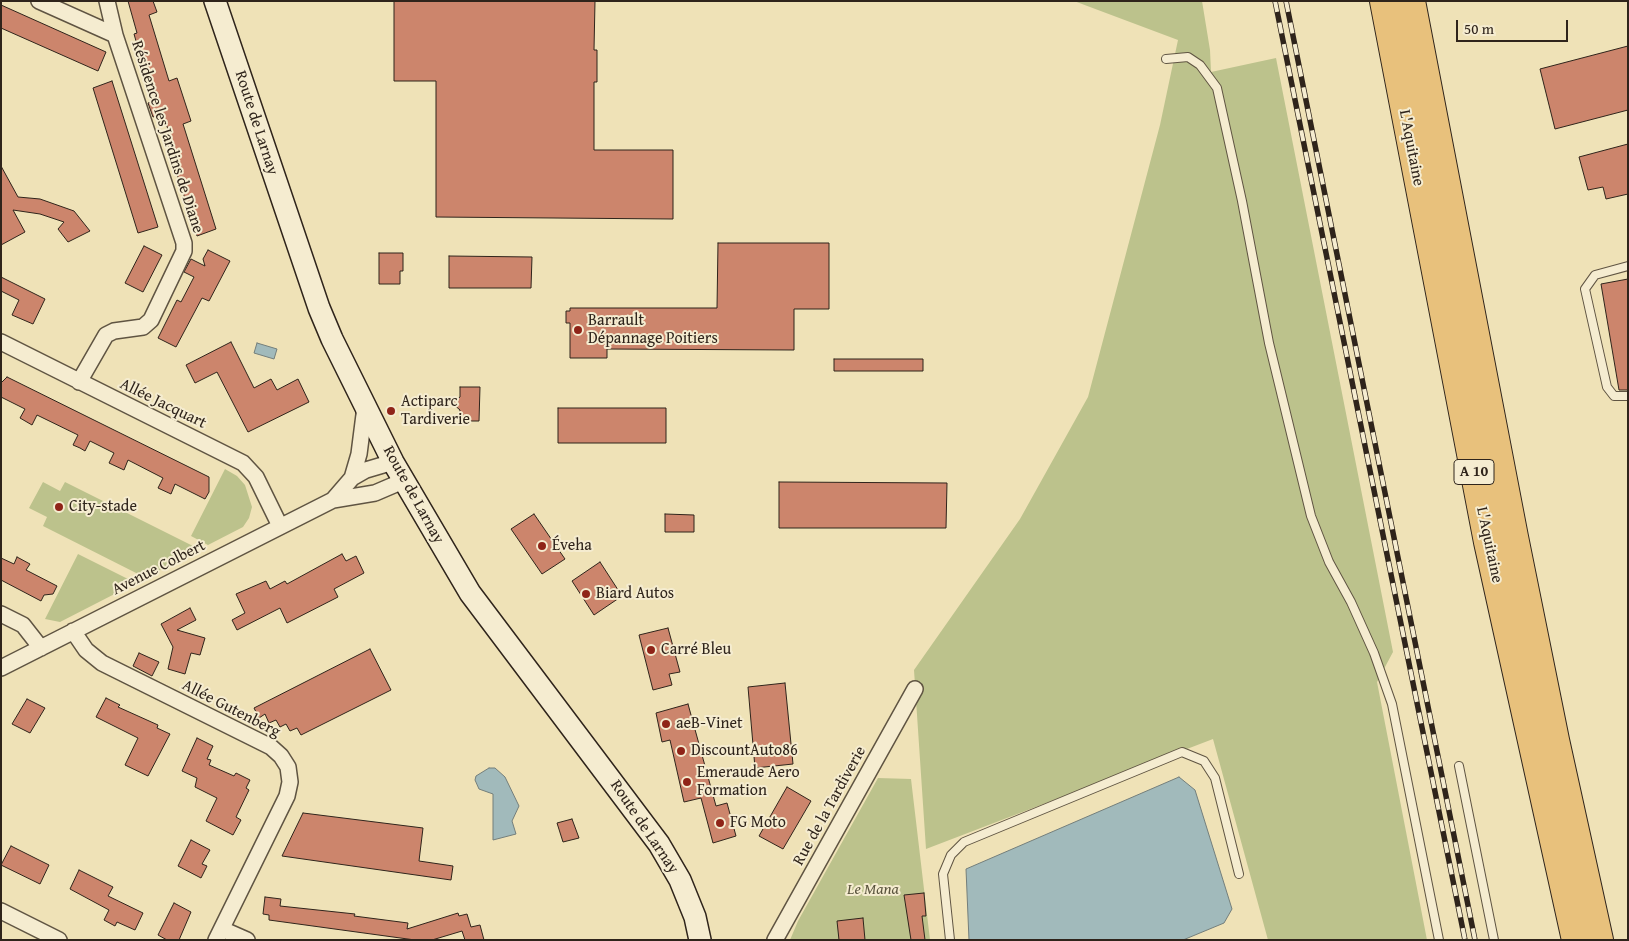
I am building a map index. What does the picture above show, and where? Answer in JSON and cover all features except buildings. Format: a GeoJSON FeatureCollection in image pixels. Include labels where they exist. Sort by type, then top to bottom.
{"type":"FeatureCollection","features":[{"type":"Feature","properties":{"kind":"highway","name":"L'Aquitaine"},"geometry":{"type":"LineString","coordinates":[[1384,1],[1488,542],[1576,940]]}},
{"type":"Feature","properties":{"kind":"highway","name":"L'Aquitaine"},"geometry":{"type":"LineString","coordinates":[[1411,1],[1514,537],[1555,740],[1600,940]]}},
{"type":"Feature","properties":{"kind":"street","name":"Résidence les Jardins de Diane"},"geometry":{"type":"LineString","coordinates":[[39,1],[115,35]]}},
{"type":"Feature","properties":{"kind":"street","name":"Résidence les Jardins de Diane"},"geometry":{"type":"LineString","coordinates":[[79,382],[106,335],[114,331],[143,327],[150,320],[184,251],[184,243],[115,35],[107,1]]}},
{"type":"Feature","properties":{"kind":"street","name":"Route de Larnay"},"geometry":{"type":"LineString","coordinates":[[215,1],[304,268],[332,340],[393,462],[470,593],[659,844],[680,880],[695,917],[700,940]]}},
{"type":"Feature","properties":{"kind":"street","name":"Allée Jacquart"},"geometry":{"type":"LineString","coordinates":[[1,342],[242,463],[256,477],[280,526]]}},
{"type":"Feature","properties":{"kind":"street","name":"Avenue Colbert"},"geometry":{"type":"LineString","coordinates":[[352,478],[359,454],[365,407]]}},
{"type":"Feature","properties":{"kind":"street","name":"Avenue Colbert"},"geometry":{"type":"LineString","coordinates":[[333,500],[352,478],[366,470],[393,462]]}},
{"type":"Feature","properties":{"kind":"street","name":"Avenue Colbert"},"geometry":{"type":"LineString","coordinates":[[1,668],[333,500],[367,495],[403,481]]}},
{"type":"Feature","properties":{"kind":"street"},"geometry":{"type":"LineString","coordinates":[[1,614],[23,625],[41,648]]}},
{"type":"Feature","properties":{"kind":"street","name":"Allée Gutenberg"},"geometry":{"type":"LineString","coordinates":[[73,632],[86,650],[102,663],[271,747],[281,756],[288,767],[290,782],[287,796],[219,934]]}},
{"type":"Feature","properties":{"kind":"street","name":"Rue de la Tardiverie"},"geometry":{"type":"LineString","coordinates":[[775,940],[915,689]]}},
{"type":"Feature","properties":{"kind":"street"},"geometry":{"type":"LineString","coordinates":[[1,911],[59,940]]}},
{"type":"Feature","properties":{"kind":"street"},"geometry":{"type":"LineString","coordinates":[[219,934],[247,940]]}},
{"type":"Feature","properties":{"kind":"lane"},"geometry":{"type":"LineString","coordinates":[[1166,59],[1188,57],[1200,65],[1218,88],[1269,343],[1311,516],[1329,562],[1351,602],[1374,653],[1392,704],[1438,940]]}},
{"type":"Feature","properties":{"kind":"lane"},"geometry":{"type":"LineString","coordinates":[[1628,266],[1595,275],[1585,289],[1607,387],[1614,396],[1628,396]]}},
{"type":"Feature","properties":{"kind":"lane"},"geometry":{"type":"LineString","coordinates":[[950,940],[943,874],[951,855],[964,842],[1182,752],[1204,760],[1215,778],[1240,874]]}},
{"type":"Feature","properties":{"kind":"lane"},"geometry":{"type":"LineString","coordinates":[[1459,766],[1494,940]]}},
{"type":"Feature","properties":{"kind":"green space"},"geometry":{"type":"Polygon","coordinates":[[[1074,1],[1202,1],[1210,50],[1211,72],[1276,58],[1393,652],[1377,682],[1427,940],[1268,940],[1213,739],[926,849],[914,670],[1020,519],[1088,397],[1160,125],[1178,40],[1074,1]]]}},
{"type":"Feature","properties":{"kind":"green space"},"geometry":{"type":"Polygon","coordinates":[[[225,469],[237,476],[245,485],[252,507],[249,518],[243,527],[208,545],[191,536],[225,469]]]}},
{"type":"Feature","properties":{"kind":"green space"},"geometry":{"type":"Polygon","coordinates":[[[43,482],[60,491],[65,482],[199,549],[146,578],[43,526],[47,517],[29,508],[43,482]]]}},
{"type":"Feature","properties":{"kind":"green space"},"geometry":{"type":"Polygon","coordinates":[[[78,554],[136,583],[60,622],[45,619],[78,554]]]}},
{"type":"Feature","properties":{"kind":"green space","name":"Le Mana"},"geometry":{"type":"Polygon","coordinates":[[[878,778],[911,779],[930,940],[790,940],[798,921],[878,778]]]}},
{"type":"Feature","properties":{"kind":"water"},"geometry":{"type":"Polygon","coordinates":[[[257,343],[277,349],[274,359],[254,353],[257,343]]]}},
{"type":"Feature","properties":{"kind":"water"},"geometry":{"type":"Polygon","coordinates":[[[489,768],[495,768],[505,777],[519,806],[512,821],[516,834],[493,840],[493,794],[479,789],[475,780],[476,776],[489,768]]]}},
{"type":"Feature","properties":{"kind":"water"},"geometry":{"type":"Polygon","coordinates":[[[1179,777],[1195,790],[1232,909],[1224,923],[1183,940],[969,940],[966,869],[1179,777]]]}},
{"type":"Feature","properties":{"kind":"railway"},"geometry":{"type":"LineString","coordinates":[[1275,1],[1465,940]]}},
{"type":"Feature","properties":{"kind":"railway"},"geometry":{"type":"LineString","coordinates":[[1286,1],[1475,940]]}},
{"type":"Feature","properties":{"kind":"place","name":"Barrault Dépannage Poitiers"},"geometry":{"type":"Point","coordinates":[578,330]}},
{"type":"Feature","properties":{"kind":"place","name":"Actiparc Tardiverie"},"geometry":{"type":"Point","coordinates":[391,411]}},
{"type":"Feature","properties":{"kind":"place","name":"City-stade"},"geometry":{"type":"Point","coordinates":[59,507]}},
{"type":"Feature","properties":{"kind":"place","name":"Éveha"},"geometry":{"type":"Point","coordinates":[542,546]}},
{"type":"Feature","properties":{"kind":"place","name":"Biard Autos"},"geometry":{"type":"Point","coordinates":[586,594]}},
{"type":"Feature","properties":{"kind":"place","name":"Carré Bleu"},"geometry":{"type":"Point","coordinates":[651,650]}},
{"type":"Feature","properties":{"kind":"place","name":"aeB-Vinet"},"geometry":{"type":"Point","coordinates":[666,724]}},
{"type":"Feature","properties":{"kind":"place","name":"DiscountAuto86"},"geometry":{"type":"Point","coordinates":[681,751]}},
{"type":"Feature","properties":{"kind":"place","name":"Emeraude Aero Formation"},"geometry":{"type":"Point","coordinates":[687,782]}},
{"type":"Feature","properties":{"kind":"place","name":"FG Moto"},"geometry":{"type":"Point","coordinates":[720,823]}}]}
